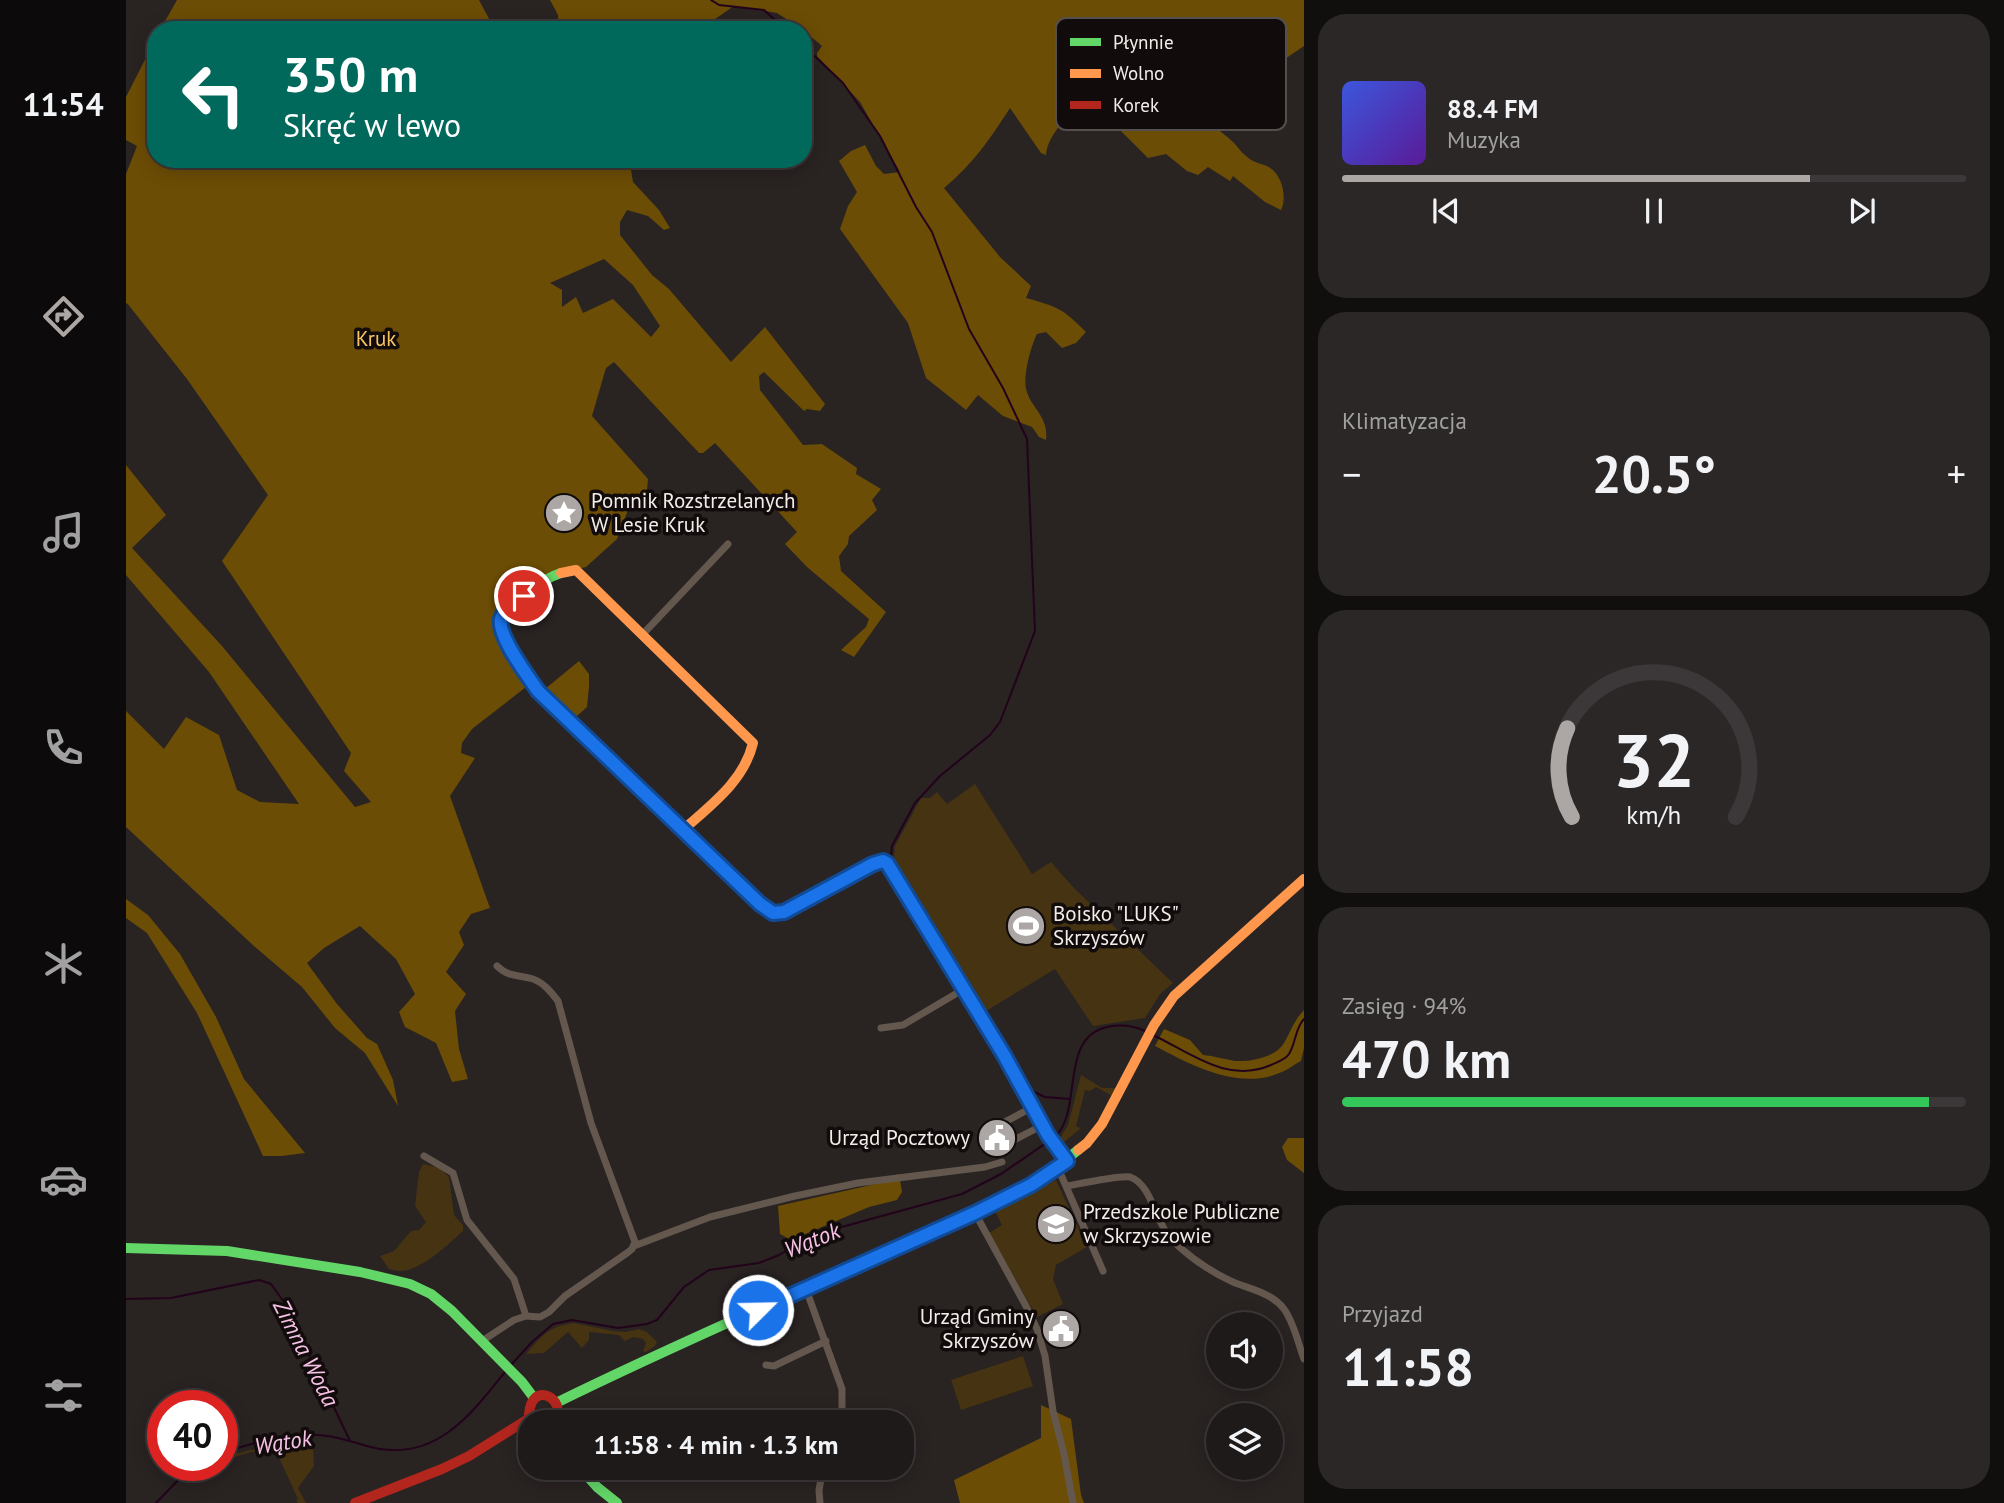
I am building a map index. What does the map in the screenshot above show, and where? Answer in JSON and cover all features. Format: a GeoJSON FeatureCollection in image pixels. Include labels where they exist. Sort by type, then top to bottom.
{"type":"FeatureCollection","features":[{"type":"Feature","properties":{"kind":"street"},"geometry":{"type":"LineString","coordinates":[[642,635],[728,544]]}},
{"type":"Feature","properties":{"kind":"street"},"geometry":{"type":"LineString","coordinates":[[683,830],[733,784],[753,743],[576,570],[560,572],[505,611],[500,626],[514,655],[538,691],[760,904],[776,913],[790,910],[868,867],[883,861],[889,867],[1004,1055],[1056,1146],[1067,1186],[1102,1271]]}},
{"type":"Feature","properties":{"kind":"street"},"geometry":{"type":"LineString","coordinates":[[556,1404],[665,1350],[975,1213],[1019,1192],[1062,1165],[1087,1143],[1102,1124],[1164,1010],[1182,989],[1304,879]]}},
{"type":"Feature","properties":{"kind":"street"},"geometry":{"type":"LineString","coordinates":[[496,966],[507,975],[537,981],[547,987],[558,1001],[591,1123],[634,1238],[634,1246]]}},
{"type":"Feature","properties":{"kind":"street"},"geometry":{"type":"LineString","coordinates":[[881,1028],[903,1025],[964,989]]}},
{"type":"Feature","properties":{"kind":"street"},"geometry":{"type":"LineString","coordinates":[[1033,1107],[984,1133],[989,1149],[993,1151],[1046,1130]]}},
{"type":"Feature","properties":{"kind":"street"},"geometry":{"type":"LineString","coordinates":[[424,1156],[453,1173],[467,1220],[514,1279],[526,1316]]}},
{"type":"Feature","properties":{"kind":"street"},"geometry":{"type":"LineString","coordinates":[[482,1341],[508,1323],[526,1316],[540,1317],[549,1312],[565,1296],[634,1246],[710,1217],[858,1183],[985,1167],[1002,1162]]}},
{"type":"Feature","properties":{"kind":"street"},"geometry":{"type":"LineString","coordinates":[[1067,1186],[1117,1177],[1129,1177],[1137,1181],[1147,1193],[1166,1232],[1174,1241],[1213,1271],[1270,1296],[1282,1307],[1304,1359]]}},
{"type":"Feature","properties":{"kind":"street"},"geometry":{"type":"LineString","coordinates":[[975,1213],[1037,1329],[1045,1356],[1053,1410],[1073,1503]]}},
{"type":"Feature","properties":{"kind":"street"},"geometry":{"type":"LineString","coordinates":[[126,1248],[227,1251],[347,1270],[411,1284],[439,1299],[517,1376],[534,1398]]}},
{"type":"Feature","properties":{"kind":"street"},"geometry":{"type":"LineString","coordinates":[[806,1289],[842,1389],[842,1410]]}},
{"type":"Feature","properties":{"kind":"street"},"geometry":{"type":"LineString","coordinates":[[766,1365],[774,1366],[826,1341]]}},
{"type":"Feature","properties":{"kind":"street"},"geometry":{"type":"LineString","coordinates":[[528,1410],[529,1404],[540,1395],[548,1396],[556,1404],[556,1410]]}},
{"type":"Feature","properties":{"kind":"street"},"geometry":{"type":"LineString","coordinates":[[355,1503],[442,1469],[518,1428]]}},
{"type":"Feature","properties":{"kind":"street"},"geometry":{"type":"LineString","coordinates":[[591,1480],[617,1503]]}},
{"type":"Feature","properties":{"kind":"street"},"geometry":{"type":"LineString","coordinates":[[820,1503],[821,1480]]}},
{"type":"Feature","properties":{"kind":"shaded area"},"geometry":{"type":"Polygon","coordinates":[[[975,784],[1032,874],[1051,862],[1074,888],[1173,983],[1160,994],[1145,1018],[1093,1026],[1055,969],[983,1013],[894,857],[895,846],[921,798],[930,798],[937,792],[947,804],[975,784]]]}},
{"type":"Feature","properties":{"kind":"shaded area"},"geometry":{"type":"Polygon","coordinates":[[[1081,1075],[1102,1088],[1116,1088],[1112,1096],[1096,1087],[1090,1091],[1085,1090],[1076,1126],[1080,1128],[1059,1146],[1057,1143],[1068,1125],[1081,1075]]]}},
{"type":"Feature","properties":{"kind":"shaded area"},"geometry":{"type":"Polygon","coordinates":[[[423,1164],[440,1168],[449,1177],[454,1215],[463,1225],[463,1231],[417,1267],[401,1271],[389,1269],[380,1256],[394,1251],[411,1231],[419,1230],[426,1222],[415,1206],[419,1172],[423,1164]]]}},
{"type":"Feature","properties":{"kind":"shaded area"},"geometry":{"type":"Polygon","coordinates":[[[1056,1180],[1087,1247],[1056,1265],[1053,1279],[1063,1304],[1037,1317],[989,1233],[1002,1225],[995,1211],[1056,1180]]]}},
{"type":"Feature","properties":{"kind":"shaded area"},"geometry":{"type":"Polygon","coordinates":[[[574,1323],[613,1331],[639,1329],[647,1332],[657,1342],[646,1352],[643,1351],[646,1343],[643,1339],[633,1337],[625,1341],[619,1335],[589,1332],[589,1340],[582,1348],[568,1332],[544,1353],[526,1354],[552,1329],[574,1323]]]}},
{"type":"Feature","properties":{"kind":"shaded area"},"geometry":{"type":"Polygon","coordinates":[[[1023,1356],[1033,1386],[961,1410],[951,1380],[1023,1356]]]}},
{"type":"Feature","properties":{"kind":"shaded area"},"geometry":{"type":"Polygon","coordinates":[[[313,1445],[314,1466],[298,1488],[306,1503],[298,1503],[296,1500],[298,1499],[275,1449],[238,1456],[241,1452],[313,1445]]]}},
{"type":"Feature","properties":{"kind":"green space"},"geometry":{"type":"Polygon","coordinates":[[[177,0],[479,0],[490,21],[165,21],[177,0]]]}},
{"type":"Feature","properties":{"kind":"green space"},"geometry":{"type":"Polygon","coordinates":[[[550,0],[1304,0],[1304,46],[1286,58],[1286,18],[1056,18],[1057,130],[1051,138],[1046,155],[1041,153],[1010,108],[980,151],[944,188],[1000,257],[1031,286],[1026,298],[1059,309],[1086,332],[1076,343],[1062,348],[1046,332],[1037,334],[1035,339],[1025,383],[1028,396],[1045,425],[1046,440],[1039,437],[1032,427],[1003,416],[978,395],[966,410],[926,378],[908,323],[840,229],[848,206],[857,192],[839,161],[851,151],[865,145],[876,166],[884,174],[900,172],[860,102],[817,56],[822,46],[812,38],[812,21],[789,21],[777,13],[734,6],[711,21],[558,21],[550,0]]]}},
{"type":"Feature","properties":{"kind":"green space","name":"Kruk"},"geometry":{"type":"Polygon","coordinates":[[[147,56],[147,168],[631,168],[633,182],[659,210],[670,228],[664,230],[648,216],[627,210],[620,222],[620,235],[652,275],[669,289],[731,362],[765,327],[825,404],[820,411],[804,411],[764,372],[759,376],[760,390],[803,445],[822,444],[857,468],[856,474],[881,489],[872,500],[877,510],[849,536],[848,544],[839,556],[841,571],[886,612],[854,657],[841,650],[866,627],[869,619],[807,567],[785,544],[797,532],[715,443],[703,453],[699,453],[614,362],[606,368],[592,416],[648,479],[646,500],[628,510],[617,539],[586,567],[547,576],[497,614],[502,633],[526,687],[472,729],[462,743],[461,753],[475,758],[450,796],[490,908],[471,914],[459,932],[464,945],[446,972],[466,994],[455,1011],[459,1049],[468,1079],[452,1082],[436,1043],[405,1027],[399,1012],[415,994],[396,959],[360,926],[324,948],[307,963],[337,1004],[367,1038],[377,1044],[393,1080],[398,1106],[365,1053],[335,1028],[302,987],[126,827],[126,711],[164,749],[186,717],[219,735],[237,790],[260,802],[299,804],[209,672],[126,575],[126,465],[166,515],[132,548],[222,646],[355,807],[371,802],[344,771],[351,753],[222,561],[268,495],[187,379],[126,304],[126,174],[137,146],[126,140],[126,97],[147,56]],[[604,259],[550,283],[562,290],[562,307],[576,297],[583,313],[613,299],[651,337],[660,326],[633,285],[604,259]]]}},
{"type":"Feature","properties":{"kind":"green space"},"geometry":{"type":"Polygon","coordinates":[[[1120,130],[1219,130],[1250,159],[1275,172],[1282,184],[1284,198],[1281,210],[1265,202],[1233,176],[1230,181],[1208,167],[1198,175],[1187,171],[1166,154],[1148,158],[1120,130]]]}},
{"type":"Feature","properties":{"kind":"green space"},"geometry":{"type":"Polygon","coordinates":[[[579,661],[589,674],[589,687],[587,707],[577,716],[563,709],[545,689],[579,661]]]}},
{"type":"Feature","properties":{"kind":"green space"},"geometry":{"type":"Polygon","coordinates":[[[126,899],[148,915],[180,954],[216,1017],[244,1079],[305,1153],[263,1156],[197,1013],[147,933],[126,918],[126,899]]]}},
{"type":"Feature","properties":{"kind":"green space"},"geometry":{"type":"Polygon","coordinates":[[[1304,1010],[1304,1048],[1301,1061],[1282,1072],[1266,1077],[1249,1079],[1217,1074],[1155,1046],[1164,1029],[1190,1040],[1203,1055],[1248,1061],[1269,1055],[1280,1048],[1304,1010]]]}},
{"type":"Feature","properties":{"kind":"green space"},"geometry":{"type":"Polygon","coordinates":[[[1288,1138],[1304,1138],[1304,1173],[1287,1160],[1282,1147],[1288,1138]]]}},
{"type":"Feature","properties":{"kind":"green space"},"geometry":{"type":"Polygon","coordinates":[[[899,1174],[902,1192],[897,1200],[869,1207],[791,1240],[780,1234],[778,1206],[880,1183],[899,1174]]]}},
{"type":"Feature","properties":{"kind":"green space"},"geometry":{"type":"Polygon","coordinates":[[[1041,1405],[1071,1419],[1084,1503],[960,1503],[954,1480],[1041,1438],[1041,1405]]]}},
{"type":"Feature","properties":{"kind":"waterway"},"geometry":{"type":"LineString","coordinates":[[711,0],[719,5],[764,10],[776,21]]}},
{"type":"Feature","properties":{"kind":"waterway"},"geometry":{"type":"LineString","coordinates":[[812,54],[843,83],[880,136],[916,207],[932,232],[969,329],[1003,388],[1027,439],[1035,631],[1000,722],[990,735],[940,776],[915,803],[892,846],[891,856],[902,878]]}},
{"type":"Feature","properties":{"kind":"waterway"},"geometry":{"type":"LineString","coordinates":[[926,918],[936,933]]}},
{"type":"Feature","properties":{"kind":"waterway"},"geometry":{"type":"LineString","coordinates":[[942,943],[955,966]]}},
{"type":"Feature","properties":{"kind":"waterway","name":"Wątok"},"geometry":{"type":"LineString","coordinates":[[1153,1035],[1224,1069],[1255,1070],[1287,1056],[1304,1019]]}},
{"type":"Feature","properties":{"kind":"waterway"},"geometry":{"type":"LineString","coordinates":[[990,1023],[1032,1091],[1045,1097],[1070,1099]]}},
{"type":"Feature","properties":{"kind":"waterway","name":"Wątok"},"geometry":{"type":"LineString","coordinates":[[1056,1136],[1069,1109],[1077,1059],[1092,1034],[1117,1026],[1136,1027],[1145,1031]]}},
{"type":"Feature","properties":{"kind":"waterway","name":"Wątok"},"geometry":{"type":"LineString","coordinates":[[511,1365],[553,1324],[572,1320],[618,1328],[647,1324],[657,1320],[684,1287],[709,1270],[759,1263],[816,1234],[962,1194],[1001,1174],[1049,1141]]}},
{"type":"Feature","properties":{"kind":"waterway","name":"Zimna Woda"},"geometry":{"type":"LineString","coordinates":[[126,1299],[171,1298],[259,1280],[271,1284],[284,1302],[350,1441]]}},
{"type":"Feature","properties":{"kind":"waterway","name":"Wątok"},"geometry":{"type":"LineString","coordinates":[[238,1448],[260,1441],[300,1435],[334,1437],[380,1449],[420,1447],[437,1439],[467,1417],[505,1372]]}},
{"type":"Feature","properties":{"kind":"waterway","name":"Wątok"},"geometry":{"type":"LineString","coordinates":[[156,1503],[177,1481]]}},
{"type":"Feature","properties":{"kind":"traffic: fast"},"geometry":{"type":"LineString","coordinates":[[561,573],[545,580],[517,601],[503,616],[501,623],[509,649],[522,669],[539,692],[566,719],[760,904],[773,913],[790,910],[867,867]]}},
{"type":"Feature","properties":{"kind":"traffic: fast"},"geometry":{"type":"LineString","coordinates":[[989,1030],[1048,1134],[1067,1161]]}},
{"type":"Feature","properties":{"kind":"traffic: fast"},"geometry":{"type":"LineString","coordinates":[[556,1403],[710,1330],[1004,1200],[1030,1185],[1078,1150]]}},
{"type":"Feature","properties":{"kind":"traffic: fast"},"geometry":{"type":"LineString","coordinates":[[126,1248],[227,1251],[360,1272],[410,1284],[431,1294],[452,1311],[522,1382],[534,1398]]}},
{"type":"Feature","properties":{"kind":"traffic: fast"},"geometry":{"type":"LineString","coordinates":[[591,1480],[617,1503]]}},
{"type":"Feature","properties":{"kind":"traffic: slow"},"geometry":{"type":"LineString","coordinates":[[561,573],[576,570],[753,743],[749,757],[734,781],[683,830]]}},
{"type":"Feature","properties":{"kind":"traffic: slow"},"geometry":{"type":"LineString","coordinates":[[1078,1150],[1102,1124],[1154,1025],[1174,996],[1304,879]]}},
{"type":"Feature","properties":{"kind":"traffic: jam"},"geometry":{"type":"LineString","coordinates":[[867,867],[883,861],[887,863],[989,1030]]}},
{"type":"Feature","properties":{"kind":"traffic: jam"},"geometry":{"type":"LineString","coordinates":[[530,1410],[535,1398],[540,1395],[551,1398],[557,1410]]}},
{"type":"Feature","properties":{"kind":"traffic: jam"},"geometry":{"type":"LineString","coordinates":[[355,1503],[442,1469],[469,1456],[518,1425]]}},
{"type":"Feature","properties":{"kind":"place","name":"Pomnik Rozstrzelanych W Lesie Kruk"},"geometry":{"type":"Point","coordinates":[564,513]}},
{"type":"Feature","properties":{"kind":"place","name":"Boisko \"LUKS\" Skrzyszów"},"geometry":{"type":"Point","coordinates":[1026,926]}},
{"type":"Feature","properties":{"kind":"place","name":"Urząd Pocztowy"},"geometry":{"type":"Point","coordinates":[997,1138]}},
{"type":"Feature","properties":{"kind":"place","name":"Przedszkole Publiczne w Skrzyszowie"},"geometry":{"type":"Point","coordinates":[1056,1224]}},
{"type":"Feature","properties":{"kind":"place","name":"Urząd Gminy Skrzyszów"},"geometry":{"type":"Point","coordinates":[1061,1329]}},
{"type":"Feature","properties":{"kind":"route"},"geometry":{"type":"LineString","coordinates":[[524,596],[505,611],[500,626],[514,655],[538,691],[760,904],[773,913],[784,912],[873,864],[883,861],[887,863],[1004,1055],[1048,1135],[1067,1161],[1031,1185],[975,1213],[758,1310]]}}]}
